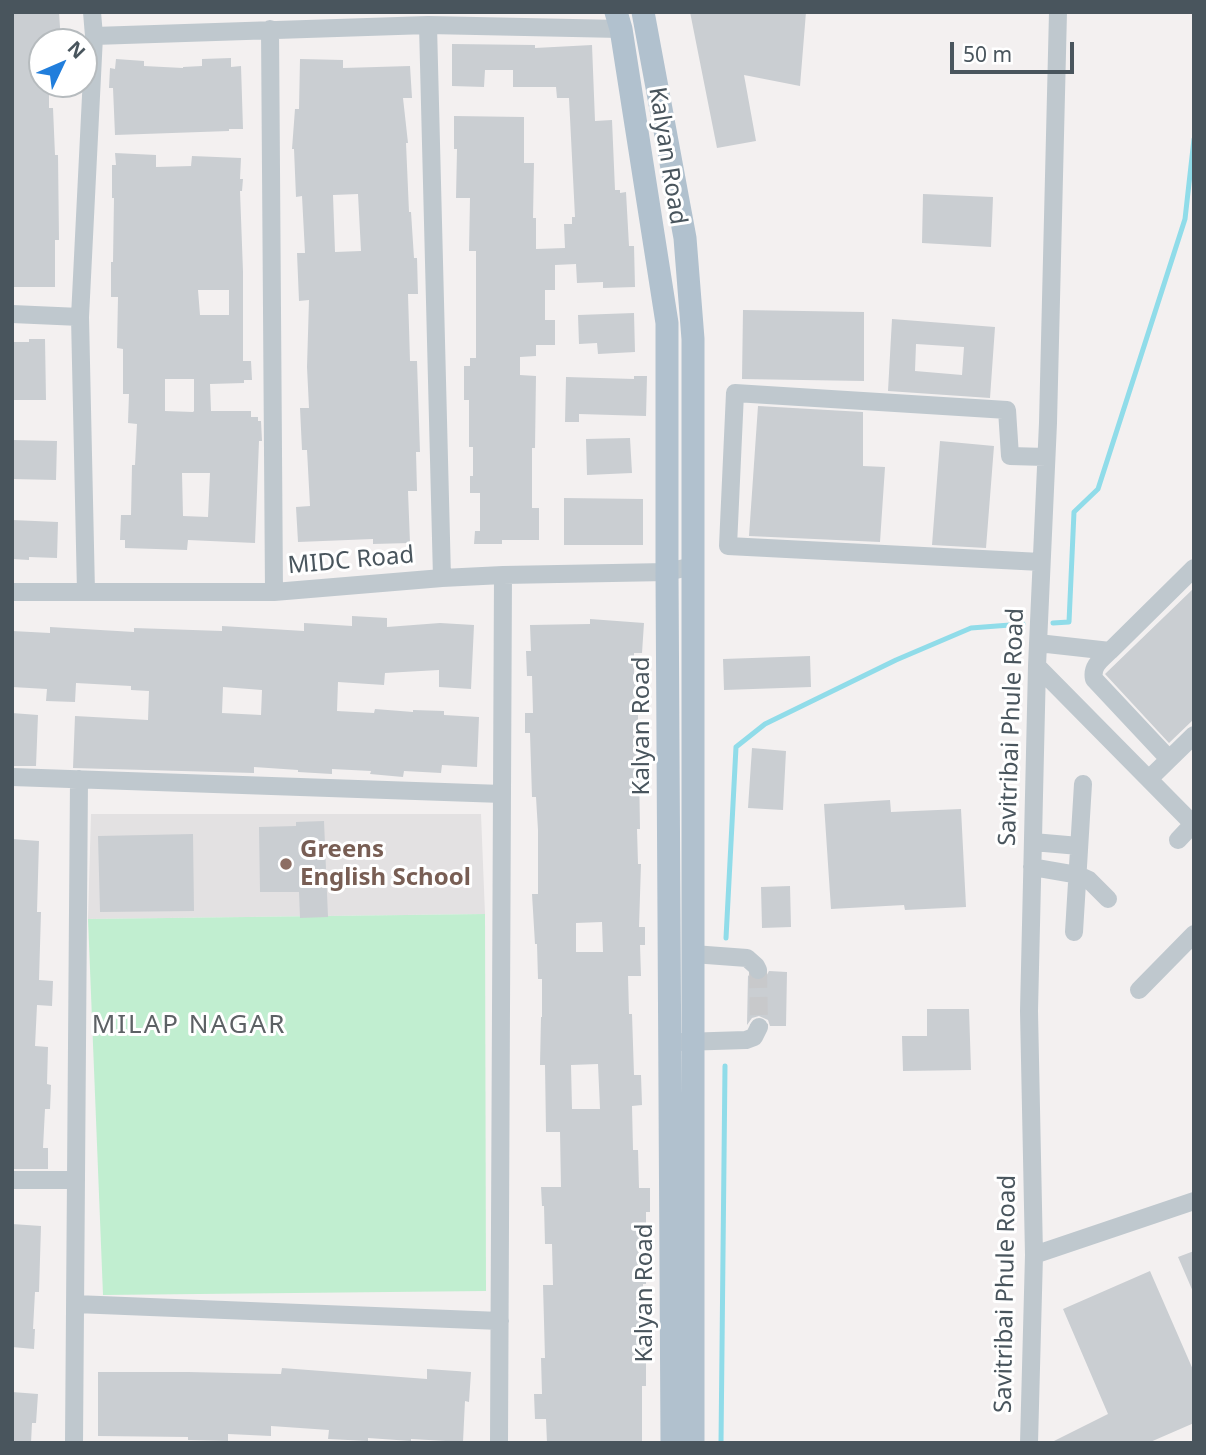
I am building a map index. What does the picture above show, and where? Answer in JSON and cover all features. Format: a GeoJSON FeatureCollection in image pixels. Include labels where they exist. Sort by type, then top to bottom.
{"type":"FeatureCollection","features":[{"type":"Feature","properties":{"kind":"main road","name":"Kalyan Road"},"geometry":{"type":"LineString","coordinates":[[643,13],[685,238],[693,340],[693,954],[681,1042],[672,1443]]}},
{"type":"Feature","properties":{"kind":"main road","name":"Kalyan Road"},"geometry":{"type":"LineString","coordinates":[[619,21],[667,323],[667,572],[693,1443]]}},
{"type":"Feature","properties":{"kind":"main road"},"geometry":{"type":"LineString","coordinates":[[667,390],[693,391]]}},
{"type":"Feature","properties":{"kind":"street","name":"Savitribai Phule Road"},"geometry":{"type":"LineString","coordinates":[[1029,1443],[1034,1255],[1029,1012],[1058,12]]}},
{"type":"Feature","properties":{"kind":"street"},"geometry":{"type":"LineString","coordinates":[[98,36],[619,21]]}},
{"type":"Feature","properties":{"kind":"street"},"geometry":{"type":"LineString","coordinates":[[428,25],[442,578]]}},
{"type":"Feature","properties":{"kind":"street"},"geometry":{"type":"LineString","coordinates":[[270,29],[274,592]]}},
{"type":"Feature","properties":{"kind":"street"},"geometry":{"type":"LineString","coordinates":[[86,592],[80,317],[91,98]]}},
{"type":"Feature","properties":{"kind":"street"},"geometry":{"type":"LineString","coordinates":[[12,314],[80,317]]}},
{"type":"Feature","properties":{"kind":"street"},"geometry":{"type":"LineString","coordinates":[[1041,562],[728,546],[735,393],[1007,410],[1010,456],[1046,457]]}},
{"type":"Feature","properties":{"kind":"street","name":"MIDC Road"},"geometry":{"type":"LineString","coordinates":[[12,592],[274,592],[442,578],[667,572],[693,566]]}},
{"type":"Feature","properties":{"kind":"street"},"geometry":{"type":"LineString","coordinates":[[1169,759],[1094,679],[1093,674],[1094,668],[1110,651],[1194,568]]}},
{"type":"Feature","properties":{"kind":"street"},"geometry":{"type":"LineString","coordinates":[[499,1443],[503,575]]}},
{"type":"Feature","properties":{"kind":"street"},"geometry":{"type":"LineString","coordinates":[[1038,643],[1110,651]]}},
{"type":"Feature","properties":{"kind":"street"},"geometry":{"type":"LineString","coordinates":[[1037,666],[1194,825],[1178,840]]}},
{"type":"Feature","properties":{"kind":"street"},"geometry":{"type":"LineString","coordinates":[[1149,779],[1194,735]]}},
{"type":"Feature","properties":{"kind":"street"},"geometry":{"type":"LineString","coordinates":[[12,777],[502,794]]}},
{"type":"Feature","properties":{"kind":"street"},"geometry":{"type":"LineString","coordinates":[[74,1443],[79,779]]}},
{"type":"Feature","properties":{"kind":"street"},"geometry":{"type":"LineString","coordinates":[[1074,932],[1083,784]]}},
{"type":"Feature","properties":{"kind":"street"},"geometry":{"type":"LineString","coordinates":[[1033,842],[1079,846]]}},
{"type":"Feature","properties":{"kind":"street"},"geometry":{"type":"LineString","coordinates":[[1032,867],[1077,875],[1089,880],[1108,900]]}},
{"type":"Feature","properties":{"kind":"street"},"geometry":{"type":"LineString","coordinates":[[1139,990],[1194,934]]}},
{"type":"Feature","properties":{"kind":"street"},"geometry":{"type":"LineString","coordinates":[[693,954],[747,958],[758,970]]}},
{"type":"Feature","properties":{"kind":"street"},"geometry":{"type":"LineString","coordinates":[[681,1042],[746,1040],[754,1037],[759,1027]]}},
{"type":"Feature","properties":{"kind":"street"},"geometry":{"type":"LineString","coordinates":[[12,1180],[76,1180]]}},
{"type":"Feature","properties":{"kind":"street"},"geometry":{"type":"LineString","coordinates":[[1034,1255],[1194,1201]]}},
{"type":"Feature","properties":{"kind":"street"},"geometry":{"type":"LineString","coordinates":[[75,1304],[500,1321]]}},
{"type":"Feature","properties":{"kind":"shaded area","name":"Greens English School"},"geometry":{"type":"Polygon","coordinates":[[[91,814],[481,814],[485,914],[88,919],[91,814]]]}},
{"type":"Feature","properties":{"kind":"green space"},"geometry":{"type":"Polygon","coordinates":[[[485,914],[486,1291],[103,1295],[88,919],[485,914]]]}},
{"type":"Feature","properties":{"kind":"building"},"geometry":{"type":"Polygon","coordinates":[[[12,12],[59,12],[60,28],[28,28],[28,98],[49,98],[49,108],[53,108],[55,155],[58,155],[59,240],[55,240],[55,287],[12,287],[12,12]]]}},
{"type":"Feature","properties":{"kind":"building"},"geometry":{"type":"Polygon","coordinates":[[[690,12],[806,12],[800,86],[744,75],[756,141],[717,148],[690,12]]]}},
{"type":"Feature","properties":{"kind":"building"},"geometry":{"type":"Polygon","coordinates":[[[452,44],[535,45],[535,48],[592,45],[595,121],[612,120],[615,190],[626,192],[629,246],[634,246],[635,287],[603,288],[603,282],[577,283],[576,264],[555,265],[555,290],[545,290],[545,320],[555,320],[555,345],[536,345],[536,356],[520,357],[520,375],[536,376],[532,508],[539,508],[539,540],[502,540],[502,544],[474,544],[475,531],[480,531],[480,493],[470,493],[473,447],[469,447],[469,400],[464,400],[464,366],[470,366],[470,358],[476,358],[476,251],[469,251],[470,198],[456,198],[457,149],[454,149],[454,116],[524,117],[524,163],[534,163],[533,218],[536,218],[536,249],[565,248],[564,224],[572,224],[572,217],[575,217],[569,98],[557,98],[556,87],[513,87],[513,70],[485,70],[484,87],[452,86],[452,44]]]}},
{"type":"Feature","properties":{"kind":"building"},"geometry":{"type":"Polygon","coordinates":[[[231,58],[231,67],[241,66],[243,129],[115,135],[113,88],[109,88],[110,68],[115,69],[116,59],[144,61],[144,66],[183,68],[202,66],[202,59],[231,58]]]}},
{"type":"Feature","properties":{"kind":"building"},"geometry":{"type":"Polygon","coordinates":[[[300,59],[343,60],[343,68],[410,66],[412,98],[403,98],[408,143],[409,212],[414,258],[417,258],[418,294],[408,294],[410,361],[417,361],[420,452],[416,452],[417,491],[408,491],[410,543],[373,544],[373,539],[298,542],[296,507],[310,506],[307,450],[302,450],[300,408],[309,408],[309,300],[299,301],[297,253],[305,253],[302,196],[296,197],[292,149],[295,109],[299,109],[300,59]],[[358,194],[333,195],[335,252],[361,251],[358,194]]]}},
{"type":"Feature","properties":{"kind":"building"},"geometry":{"type":"Polygon","coordinates":[[[115,153],[156,155],[156,167],[191,166],[192,156],[241,158],[243,361],[251,361],[252,380],[244,380],[244,383],[210,384],[211,411],[251,411],[251,417],[258,417],[258,421],[261,421],[255,543],[188,540],[187,550],[125,548],[125,540],[120,540],[121,515],[131,515],[132,465],[135,465],[137,424],[128,423],[129,394],[123,394],[123,349],[117,348],[118,297],[111,297],[114,198],[112,165],[116,165],[115,153]],[[198,290],[200,315],[229,315],[229,290],[198,290]],[[165,379],[165,411],[194,411],[194,379],[165,379]],[[182,473],[183,516],[208,517],[210,473],[182,473]]]}},
{"type":"Feature","properties":{"kind":"building"},"geometry":{"type":"Polygon","coordinates":[[[923,194],[993,197],[991,247],[922,243],[923,194]]]}},
{"type":"Feature","properties":{"kind":"building"},"geometry":{"type":"Polygon","coordinates":[[[743,310],[864,312],[864,381],[742,379],[743,310]]]}},
{"type":"Feature","properties":{"kind":"building"},"geometry":{"type":"Polygon","coordinates":[[[634,313],[635,352],[598,354],[597,343],[579,344],[578,315],[634,313]]]}},
{"type":"Feature","properties":{"kind":"building"},"geometry":{"type":"Polygon","coordinates":[[[892,319],[995,327],[990,398],[888,391],[892,319]],[[916,344],[915,371],[962,375],[964,347],[916,344]]]}},
{"type":"Feature","properties":{"kind":"building"},"geometry":{"type":"Polygon","coordinates":[[[29,339],[45,339],[46,400],[12,400],[12,342],[29,342],[29,339]]]}},
{"type":"Feature","properties":{"kind":"building"},"geometry":{"type":"Polygon","coordinates":[[[634,376],[647,376],[646,416],[579,414],[579,422],[565,422],[566,377],[634,379],[634,376]]]}},
{"type":"Feature","properties":{"kind":"building"},"geometry":{"type":"Polygon","coordinates":[[[758,406],[863,412],[863,466],[885,467],[880,542],[749,536],[758,406]]]}},
{"type":"Feature","properties":{"kind":"building"},"geometry":{"type":"Polygon","coordinates":[[[630,438],[632,473],[587,475],[586,439],[630,438]]]}},
{"type":"Feature","properties":{"kind":"building"},"geometry":{"type":"Polygon","coordinates":[[[12,440],[57,441],[56,480],[12,479],[12,440]]]}},
{"type":"Feature","properties":{"kind":"building"},"geometry":{"type":"Polygon","coordinates":[[[940,441],[994,446],[986,548],[932,545],[940,441]]]}},
{"type":"Feature","properties":{"kind":"building"},"geometry":{"type":"Polygon","coordinates":[[[564,498],[643,499],[643,545],[564,545],[564,498]]]}},
{"type":"Feature","properties":{"kind":"building"},"geometry":{"type":"Polygon","coordinates":[[[12,520],[58,522],[57,558],[12,559],[12,520]]]}},
{"type":"Feature","properties":{"kind":"building"},"geometry":{"type":"Polygon","coordinates":[[[1194,588],[1194,719],[1169,743],[1105,674],[1194,588]]]}},
{"type":"Feature","properties":{"kind":"building"},"geometry":{"type":"Polygon","coordinates":[[[352,616],[387,618],[387,627],[440,623],[474,625],[471,689],[439,687],[439,670],[385,673],[384,685],[338,682],[337,711],[444,711],[444,715],[479,717],[477,767],[442,765],[441,773],[404,771],[403,777],[370,774],[371,771],[332,769],[332,774],[254,767],[254,773],[73,768],[75,716],[148,720],[149,691],[131,690],[131,686],[76,683],[75,702],[46,701],[47,689],[12,687],[12,631],[50,633],[50,627],[134,632],[134,628],[222,631],[222,626],[304,631],[304,623],[352,626],[352,616]],[[223,687],[222,713],[261,715],[262,690],[223,687]]]}},
{"type":"Feature","properties":{"kind":"building"},"geometry":{"type":"Polygon","coordinates":[[[590,619],[644,623],[642,653],[634,653],[634,684],[638,683],[638,745],[643,745],[644,768],[639,768],[640,829],[637,829],[638,864],[641,864],[639,927],[645,927],[645,945],[640,945],[641,976],[628,976],[634,1075],[641,1075],[642,1105],[632,1106],[633,1150],[638,1150],[639,1188],[650,1188],[650,1212],[646,1212],[646,1284],[643,1284],[646,1386],[642,1386],[642,1443],[547,1443],[546,1419],[535,1419],[534,1394],[542,1394],[541,1358],[545,1358],[543,1285],[553,1285],[552,1244],[545,1244],[541,1187],[561,1187],[560,1132],[546,1132],[545,1065],[540,1065],[542,979],[538,979],[532,894],[538,894],[538,830],[536,797],[532,797],[530,733],[525,733],[525,713],[533,713],[532,676],[527,676],[526,651],[531,651],[530,625],[590,624],[590,619]],[[602,922],[576,923],[576,952],[603,952],[602,922]],[[598,1064],[571,1065],[572,1109],[600,1109],[598,1064]]]}},
{"type":"Feature","properties":{"kind":"building"},"geometry":{"type":"Polygon","coordinates":[[[810,656],[811,687],[724,690],[723,659],[810,656]]]}},
{"type":"Feature","properties":{"kind":"building"},"geometry":{"type":"Polygon","coordinates":[[[12,713],[38,715],[36,766],[12,766],[12,713]]]}},
{"type":"Feature","properties":{"kind":"building"},"geometry":{"type":"Polygon","coordinates":[[[752,748],[786,751],[783,810],[748,808],[752,748]]]}},
{"type":"Feature","properties":{"kind":"building"},"geometry":{"type":"Polygon","coordinates":[[[890,800],[891,812],[961,809],[966,907],[905,910],[904,905],[831,909],[824,804],[890,800]]]}},
{"type":"Feature","properties":{"kind":"building"},"geometry":{"type":"Polygon","coordinates":[[[324,821],[328,917],[300,918],[299,892],[260,892],[259,827],[296,826],[296,822],[324,821]]]}},
{"type":"Feature","properties":{"kind":"building"},"geometry":{"type":"Polygon","coordinates":[[[193,834],[194,911],[100,912],[98,836],[193,834]]]}},
{"type":"Feature","properties":{"kind":"building"},"geometry":{"type":"Polygon","coordinates":[[[12,839],[39,841],[39,980],[53,981],[52,1006],[37,1005],[35,1046],[48,1047],[47,1084],[51,1085],[50,1109],[45,1109],[43,1148],[48,1148],[48,1169],[12,1169],[12,839]]]}},
{"type":"Feature","properties":{"kind":"building"},"geometry":{"type":"Polygon","coordinates":[[[790,886],[791,927],[762,928],[761,887],[790,886]]]}},
{"type":"Feature","properties":{"kind":"building"},"geometry":{"type":"Polygon","coordinates":[[[769,971],[787,972],[786,1026],[770,1026],[768,1020],[759,1016],[752,1018],[747,1025],[748,975],[752,980],[764,980],[769,971]]]}},
{"type":"Feature","properties":{"kind":"building"},"geometry":{"type":"Polygon","coordinates":[[[927,1009],[969,1009],[971,1070],[903,1071],[902,1036],[927,1036],[927,1009]]]}},
{"type":"Feature","properties":{"kind":"building"},"geometry":{"type":"Polygon","coordinates":[[[12,1224],[41,1226],[39,1292],[35,1292],[34,1349],[12,1347],[12,1224]]]}},
{"type":"Feature","properties":{"kind":"building"},"geometry":{"type":"Polygon","coordinates":[[[1194,1251],[1194,1294],[1178,1257],[1194,1251]]]}},
{"type":"Feature","properties":{"kind":"building"},"geometry":{"type":"Polygon","coordinates":[[[1150,1271],[1194,1372],[1194,1423],[1148,1443],[1050,1443],[1108,1414],[1063,1309],[1150,1271]]]}},
{"type":"Feature","properties":{"kind":"building"},"geometry":{"type":"Polygon","coordinates":[[[282,1368],[427,1379],[427,1369],[471,1372],[469,1402],[465,1401],[463,1442],[328,1439],[329,1430],[271,1426],[271,1436],[228,1434],[228,1441],[188,1440],[188,1437],[98,1436],[98,1372],[281,1374],[282,1368]]]}},
{"type":"Feature","properties":{"kind":"building"},"geometry":{"type":"Polygon","coordinates":[[[12,1392],[38,1394],[36,1423],[32,1423],[31,1443],[12,1443],[12,1392]]]}},
{"type":"Feature","properties":{"kind":"waterway"},"geometry":{"type":"LineString","coordinates":[[1053,623],[1069,622],[1074,512],[1098,489],[1185,219],[1194,139]]}},
{"type":"Feature","properties":{"kind":"waterway"},"geometry":{"type":"LineString","coordinates":[[726,938],[736,747],[765,724],[896,660],[971,628],[1023,624]]}},
{"type":"Feature","properties":{"kind":"waterway"},"geometry":{"type":"LineString","coordinates":[[721,1443],[725,1066]]}},
{"type":"Feature","properties":{"kind":"tunnel"},"geometry":{"type":"LineString","coordinates":[[758,970],[759,1027]]}},
{"type":"Feature","properties":{"kind":"place","name":"Greens English School"},"geometry":{"type":"Point","coordinates":[286,864]}},
{"type":"Feature","properties":{"kind":"district","name":"MILAP NAGAR"},"geometry":{"type":"Point","coordinates":[189,1026]}}]}
